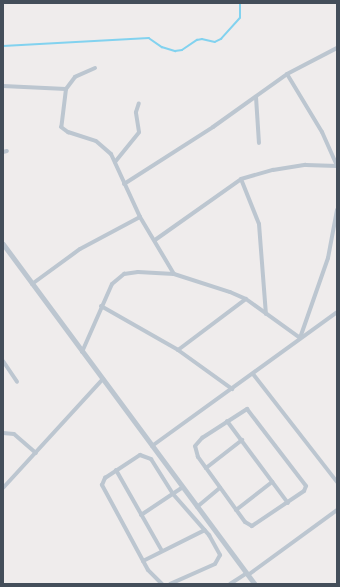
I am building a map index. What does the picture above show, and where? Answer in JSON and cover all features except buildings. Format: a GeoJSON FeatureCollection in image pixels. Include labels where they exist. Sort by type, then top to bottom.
{"type":"FeatureCollection","features":[{"type":"Feature","properties":{"kind":"street"},"geometry":{"type":"LineString","coordinates":[[124,184],[256,97],[287,74],[337,48]]}},
{"type":"Feature","properties":{"kind":"street"},"geometry":{"type":"LineString","coordinates":[[95,68],[75,77],[66,89],[61,127],[68,132],[96,141],[105,147],[116,162],[124,184],[140,217],[174,274]]}},
{"type":"Feature","properties":{"kind":"street"},"geometry":{"type":"LineString","coordinates":[[155,240],[241,179],[280,169],[306,166],[337,166],[322,132],[287,74]]}},
{"type":"Feature","properties":{"kind":"street"},"geometry":{"type":"LineString","coordinates":[[3,86],[66,89]]}},
{"type":"Feature","properties":{"kind":"street"},"geometry":{"type":"LineString","coordinates":[[256,97],[259,142]]}},
{"type":"Feature","properties":{"kind":"street"},"geometry":{"type":"LineString","coordinates":[[116,162],[139,132],[136,112],[139,103]]}},
{"type":"Feature","properties":{"kind":"street"},"geometry":{"type":"LineString","coordinates":[[241,179],[259,224],[266,314]]}},
{"type":"Feature","properties":{"kind":"street"},"geometry":{"type":"LineString","coordinates":[[300,338],[328,258],[337,210]]}},
{"type":"Feature","properties":{"kind":"street"},"geometry":{"type":"LineString","coordinates":[[32,284],[80,249],[140,217]]}},
{"type":"Feature","properties":{"kind":"street"},"geometry":{"type":"LineString","coordinates":[[3,245],[255,584]]}},
{"type":"Feature","properties":{"kind":"street"},"geometry":{"type":"LineString","coordinates":[[82,352],[112,284],[124,274],[174,274],[195,279],[246,299],[300,338]]}},
{"type":"Feature","properties":{"kind":"street"},"geometry":{"type":"LineString","coordinates":[[178,350],[246,299]]}},
{"type":"Feature","properties":{"kind":"street"},"geometry":{"type":"LineString","coordinates":[[101,306],[178,350],[232,389]]}},
{"type":"Feature","properties":{"kind":"street"},"geometry":{"type":"LineString","coordinates":[[152,446],[337,312]]}},
{"type":"Feature","properties":{"kind":"street"},"geometry":{"type":"LineString","coordinates":[[3,361],[17,382]]}},
{"type":"Feature","properties":{"kind":"street"},"geometry":{"type":"LineString","coordinates":[[253,374],[337,482]]}},
{"type":"Feature","properties":{"kind":"street"},"geometry":{"type":"LineString","coordinates":[[3,488],[102,379]]}},
{"type":"Feature","properties":{"kind":"street"},"geometry":{"type":"LineString","coordinates":[[243,410],[250,411],[302,479],[306,489],[288,503],[252,526],[236,510],[206,468],[198,457],[195,446],[202,438],[243,410]]}},
{"type":"Feature","properties":{"kind":"street"},"geometry":{"type":"LineString","coordinates":[[227,421],[288,503]]}},
{"type":"Feature","properties":{"kind":"street"},"geometry":{"type":"LineString","coordinates":[[3,433],[14,434],[36,453]]}},
{"type":"Feature","properties":{"kind":"street"},"geometry":{"type":"LineString","coordinates":[[206,468],[242,440]]}},
{"type":"Feature","properties":{"kind":"street"},"geometry":{"type":"LineString","coordinates":[[162,584],[143,561],[103,491],[102,481],[136,457],[147,456],[173,494],[205,530],[216,546],[220,556],[218,562],[170,584]]}},
{"type":"Feature","properties":{"kind":"street"},"geometry":{"type":"LineString","coordinates":[[116,470],[162,551]]}},
{"type":"Feature","properties":{"kind":"street"},"geometry":{"type":"LineString","coordinates":[[236,510],[272,482]]}},
{"type":"Feature","properties":{"kind":"street"},"geometry":{"type":"LineString","coordinates":[[141,515],[183,487]]}},
{"type":"Feature","properties":{"kind":"street"},"geometry":{"type":"LineString","coordinates":[[197,507],[220,488]]}},
{"type":"Feature","properties":{"kind":"street"},"geometry":{"type":"LineString","coordinates":[[230,584],[247,574],[337,510]]}},
{"type":"Feature","properties":{"kind":"street"},"geometry":{"type":"LineString","coordinates":[[143,561],[205,530]]}},
{"type":"Feature","properties":{"kind":"waterway"},"geometry":{"type":"LineString","coordinates":[[3,46],[149,38],[162,47],[175,51],[182,50],[197,40],[202,39],[215,42],[221,39],[240,18],[240,3]]}}]}
